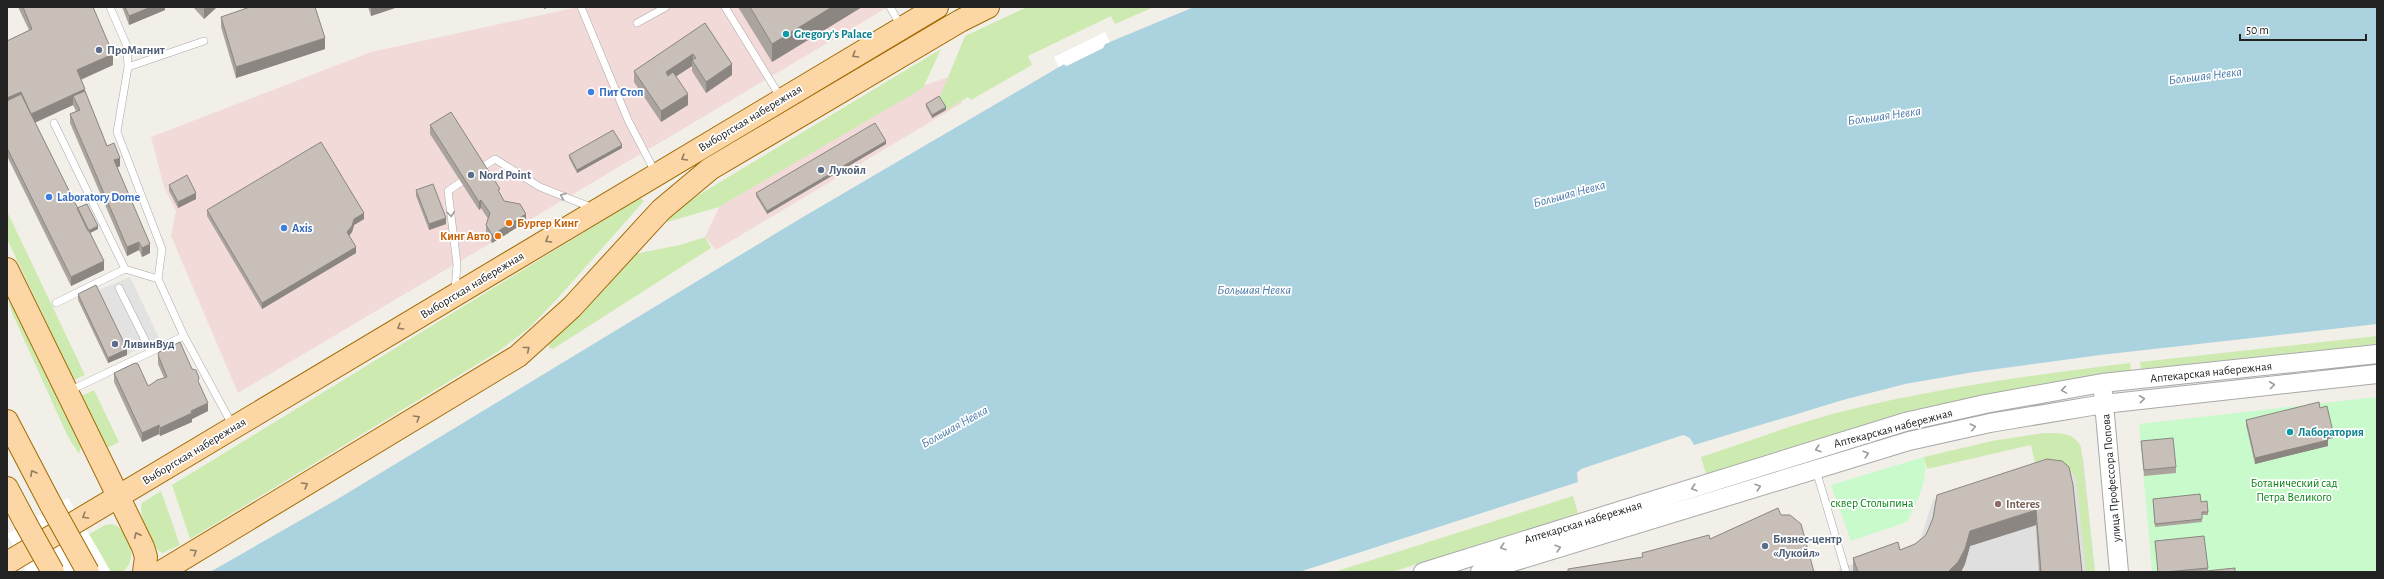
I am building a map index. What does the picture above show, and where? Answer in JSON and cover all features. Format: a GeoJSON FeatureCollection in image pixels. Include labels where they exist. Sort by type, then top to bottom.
{"type":"FeatureCollection","features":[{"type":"Feature","properties":{"kind":"main road","name":"Выборгская набережная"},"geometry":{"type":"LineString","coordinates":[[161,572],[518,356],[572,307],[661,210],[710,169],[960,21],[988,7]]}},
{"type":"Feature","properties":{"kind":"main road","name":"Выборгская набережная"},"geometry":{"type":"LineString","coordinates":[[7,563],[455,294],[599,210],[656,174],[782,100],[933,8]]}},
{"type":"Feature","properties":{"kind":"main road"},"geometry":{"type":"LineString","coordinates":[[7,269],[143,547],[146,557],[144,572]]}},
{"type":"Feature","properties":{"kind":"main road"},"geometry":{"type":"LineString","coordinates":[[7,421],[88,572]]}},
{"type":"Feature","properties":{"kind":"main road"},"geometry":{"type":"LineString","coordinates":[[7,488],[53,572]]}},
{"type":"Feature","properties":{"kind":"street","name":"Аптекарская набережная"},"geometry":{"type":"LineString","coordinates":[[1423,572],[1906,422],[1985,404],[2102,384],[2377,354]]}},
{"type":"Feature","properties":{"kind":"street","name":"Аптекарская набережная"},"geometry":{"type":"LineString","coordinates":[[1480,572],[1515,564],[1909,441],[1990,423],[2104,404],[2377,374]]}},
{"type":"Feature","properties":{"kind":"street","name":"улица Профессора Попова"},"geometry":{"type":"LineString","coordinates":[[2102,384],[2119,572]]}},
{"type":"Feature","properties":{"kind":"lane"},"geometry":{"type":"LineString","coordinates":[[110,7],[127,46],[128,67],[117,132],[162,249],[158,279],[184,336],[234,428]]}},
{"type":"Feature","properties":{"kind":"lane"},"geometry":{"type":"LineString","coordinates":[[581,7],[628,120],[656,174]]}},
{"type":"Feature","properties":{"kind":"lane"},"geometry":{"type":"LineString","coordinates":[[637,23],[666,7]]}},
{"type":"Feature","properties":{"kind":"lane"},"geometry":{"type":"LineString","coordinates":[[725,7],[782,100]]}},
{"type":"Feature","properties":{"kind":"lane"},"geometry":{"type":"LineString","coordinates":[[890,7],[902,28]]}},
{"type":"Feature","properties":{"kind":"lane"},"geometry":{"type":"LineString","coordinates":[[128,67],[204,41]]}},
{"type":"Feature","properties":{"kind":"lane"},"geometry":{"type":"LineString","coordinates":[[54,123],[125,269]]}},
{"type":"Feature","properties":{"kind":"lane"},"geometry":{"type":"LineString","coordinates":[[481,168],[495,159],[540,187],[599,210]]}},
{"type":"Feature","properties":{"kind":"lane"},"geometry":{"type":"LineString","coordinates":[[455,294],[457,264],[448,191],[461,182]]}},
{"type":"Feature","properties":{"kind":"lane"},"geometry":{"type":"LineString","coordinates":[[56,303],[125,269],[158,279]]}},
{"type":"Feature","properties":{"kind":"lane"},"geometry":{"type":"LineString","coordinates":[[119,288],[151,352]]}},
{"type":"Feature","properties":{"kind":"lane"},"geometry":{"type":"LineString","coordinates":[[67,392],[184,336]]}},
{"type":"Feature","properties":{"kind":"lane"},"geometry":{"type":"LineString","coordinates":[[1816,470],[1846,572]]}},
{"type":"Feature","properties":{"kind":"shaded area"},"geometry":{"type":"Polygon","coordinates":[[[578,7],[888,7],[238,393],[171,236],[176,211],[164,187],[151,137],[371,52],[578,7]]]}},
{"type":"Feature","properties":{"kind":"shaded area"},"geometry":{"type":"Polygon","coordinates":[[[949,77],[962,103],[716,250],[705,237],[719,207],[925,85],[949,77]]]}},
{"type":"Feature","properties":{"kind":"shaded area"},"geometry":{"type":"Polygon","coordinates":[[[130,277],[159,338],[127,355],[96,291],[130,277]]]}},
{"type":"Feature","properties":{"kind":"shaded area"},"geometry":{"type":"Polygon","coordinates":[[[2083,457],[2095,572],[1840,572],[1839,568],[1919,544],[1933,500],[2036,468],[2083,457]]]}},
{"type":"Feature","properties":{"kind":"green space"},"geometry":{"type":"Polygon","coordinates":[[[1027,7],[1154,7],[1115,24],[1111,16],[1028,56],[1032,65],[971,100],[968,97],[946,110],[939,99],[965,36],[1027,7]]]}},
{"type":"Feature","properties":{"kind":"green space"},"geometry":{"type":"Polygon","coordinates":[[[941,49],[923,88],[719,207],[657,225],[677,208],[941,49]]]}},
{"type":"Feature","properties":{"kind":"green space"},"geometry":{"type":"Polygon","coordinates":[[[640,198],[644,201],[558,298],[529,328],[499,351],[190,539],[172,485],[640,198]]]}},
{"type":"Feature","properties":{"kind":"green space"},"geometry":{"type":"Polygon","coordinates":[[[7,211],[85,375],[74,380],[7,239],[7,211]]]}},
{"type":"Feature","properties":{"kind":"green space"},"geometry":{"type":"Polygon","coordinates":[[[705,237],[711,248],[553,349],[549,348],[549,344],[634,254],[680,245],[705,237]]]}},
{"type":"Feature","properties":{"kind":"green space"},"geometry":{"type":"Polygon","coordinates":[[[9,302],[15,307],[81,447],[79,454],[68,437],[12,313],[9,302]]]}},
{"type":"Feature","properties":{"kind":"green space"},"geometry":{"type":"Polygon","coordinates":[[[2377,336],[2377,344],[2141,369],[2140,362],[2377,336]]]}},
{"type":"Feature","properties":{"kind":"green space"},"geometry":{"type":"Polygon","coordinates":[[[2130,363],[2131,371],[2041,384],[1904,412],[1706,474],[1701,457],[1811,420],[1883,402],[1989,382],[2130,363]]]}},
{"type":"Feature","properties":{"kind":"green space"},"geometry":{"type":"Polygon","coordinates":[[[94,390],[119,442],[107,448],[81,396],[94,390]]]}},
{"type":"Feature","properties":{"kind":"green space","name":"Ботанический сад Петра Великого"},"geometry":{"type":"Polygon","coordinates":[[[2377,397],[2377,572],[2152,572],[2139,424],[2377,397]]]}},
{"type":"Feature","properties":{"kind":"green space"},"geometry":{"type":"Polygon","coordinates":[[[2044,433],[2066,434],[2074,438],[2081,447],[2095,572],[2086,572],[2076,479],[2069,469],[2064,467],[2055,466],[2036,468],[2031,445],[1927,469],[1924,457],[1992,441],[2044,433]]]}},
{"type":"Feature","properties":{"kind":"green space","name":"сквер Столыпина"},"geometry":{"type":"Polygon","coordinates":[[[1924,457],[1925,474],[1921,490],[1907,522],[1851,541],[1831,485],[1924,457]]]}},
{"type":"Feature","properties":{"kind":"green space"},"geometry":{"type":"Polygon","coordinates":[[[161,491],[180,545],[163,553],[154,546],[146,531],[141,508],[142,503],[161,491]]]}},
{"type":"Feature","properties":{"kind":"green space"},"geometry":{"type":"Polygon","coordinates":[[[1573,496],[1578,513],[1392,572],[1334,572],[1573,496]]]}},
{"type":"Feature","properties":{"kind":"green space"},"geometry":{"type":"Polygon","coordinates":[[[112,524],[119,527],[124,532],[130,546],[130,561],[122,572],[24,572],[105,525],[112,524]]]}},
{"type":"Feature","properties":{"kind":"water","name":"Большая Невка"},"geometry":{"type":"Polygon","coordinates":[[[1194,7],[2377,7],[2377,324],[2100,355],[1974,372],[1905,384],[1843,400],[1694,445],[1690,438],[1683,435],[1581,469],[1577,473],[1578,482],[1299,572],[210,572],[336,500],[803,217],[1064,64],[1067,66],[1103,48],[1105,44],[1194,7]]]}},
{"type":"Feature","properties":{"kind":"pier"},"geometry":{"type":"Polygon","coordinates":[[[1105,32],[1110,42],[1105,44],[1103,48],[1066,66],[1064,64],[1059,67],[1054,57],[1105,32]]]}},
{"type":"Feature","properties":{"kind":"pier"},"geometry":{"type":"Polygon","coordinates":[[[68,498],[111,572],[26,572],[7,534],[68,498]]]}},
{"type":"Feature","properties":{"kind":"building"},"geometry":{"type":"Polygon","coordinates":[[[23,7],[93,7],[113,54],[77,70],[85,89],[31,114],[21,92],[7,98],[7,41],[32,29],[23,7]]]}},
{"type":"Feature","properties":{"kind":"building"},"geometry":{"type":"Polygon","coordinates":[[[125,7],[151,7],[129,16],[125,7]]]}},
{"type":"Feature","properties":{"kind":"building"},"geometry":{"type":"Polygon","coordinates":[[[250,7],[315,7],[325,38],[236,67],[221,17],[250,7]]]}},
{"type":"Feature","properties":{"kind":"building"},"geometry":{"type":"Polygon","coordinates":[[[750,7],[832,7],[772,44],[750,7]]]}},
{"type":"Feature","properties":{"kind":"building"},"geometry":{"type":"Polygon","coordinates":[[[705,23],[732,64],[706,82],[692,60],[696,58],[693,54],[666,72],[668,76],[673,72],[688,94],[661,111],[634,71],[705,23]]]}},
{"type":"Feature","properties":{"kind":"building"},"geometry":{"type":"Polygon","coordinates":[[[85,91],[107,146],[114,143],[120,158],[114,160],[150,244],[142,248],[139,242],[127,247],[70,114],[80,110],[73,96],[85,91]]]}},
{"type":"Feature","properties":{"kind":"building"},"geometry":{"type":"Polygon","coordinates":[[[21,94],[104,261],[71,277],[7,148],[7,101],[21,94]]]}},
{"type":"Feature","properties":{"kind":"building"},"geometry":{"type":"Polygon","coordinates":[[[939,96],[946,107],[932,115],[926,104],[939,96]]]}},
{"type":"Feature","properties":{"kind":"building"},"geometry":{"type":"Polygon","coordinates":[[[451,112],[500,189],[498,190],[504,201],[520,204],[526,214],[492,235],[486,225],[490,213],[481,200],[479,202],[430,125],[451,112]]]}},
{"type":"Feature","properties":{"kind":"building","name":"Лукойл"},"geometry":{"type":"Polygon","coordinates":[[[875,123],[886,141],[767,211],[756,193],[875,123]]]}},
{"type":"Feature","properties":{"kind":"building"},"geometry":{"type":"Polygon","coordinates":[[[613,130],[622,145],[577,170],[569,155],[613,130]]]}},
{"type":"Feature","properties":{"kind":"building","name":"Axis"},"geometry":{"type":"Polygon","coordinates":[[[321,142],[364,213],[354,219],[352,226],[347,232],[356,247],[262,303],[207,210],[321,142]]]}},
{"type":"Feature","properties":{"kind":"building"},"geometry":{"type":"Polygon","coordinates":[[[187,175],[196,193],[178,202],[169,185],[187,175]]]}},
{"type":"Feature","properties":{"kind":"building"},"geometry":{"type":"Polygon","coordinates":[[[433,184],[446,218],[429,224],[416,190],[433,184]]]}},
{"type":"Feature","properties":{"kind":"building"},"geometry":{"type":"Polygon","coordinates":[[[87,204],[98,226],[88,231],[77,208],[87,204]]]}},
{"type":"Feature","properties":{"kind":"building"},"geometry":{"type":"Polygon","coordinates":[[[96,285],[127,349],[108,358],[78,294],[96,285]]]}},
{"type":"Feature","properties":{"kind":"building"},"geometry":{"type":"Polygon","coordinates":[[[180,342],[192,369],[196,370],[199,378],[198,381],[208,403],[191,411],[192,413],[160,428],[159,425],[142,433],[114,373],[135,363],[138,364],[148,386],[157,380],[167,377],[158,355],[159,352],[180,342]]]}},
{"type":"Feature","properties":{"kind":"building","name":"Лаборатория"},"geometry":{"type":"Polygon","coordinates":[[[2319,402],[2320,408],[2327,406],[2333,432],[2326,434],[2328,440],[2255,458],[2246,420],[2319,402]]]}},
{"type":"Feature","properties":{"kind":"building"},"geometry":{"type":"Polygon","coordinates":[[[2173,438],[2176,467],[2144,470],[2141,441],[2173,438]]]}},
{"type":"Feature","properties":{"kind":"building"},"geometry":{"type":"Polygon","coordinates":[[[2047,459],[2062,461],[2069,467],[2073,485],[2082,572],[2041,572],[2036,510],[1970,531],[1965,549],[1958,562],[1948,572],[1858,572],[1853,558],[1898,542],[1900,550],[1915,544],[1926,535],[1933,518],[1937,495],[2047,459]]]}},
{"type":"Feature","properties":{"kind":"building"},"geometry":{"type":"Polygon","coordinates":[[[2200,494],[2201,502],[2207,501],[2208,512],[2202,512],[2202,519],[2155,524],[2153,499],[2200,494]]]}},
{"type":"Feature","properties":{"kind":"building"},"geometry":{"type":"Polygon","coordinates":[[[1778,508],[1781,515],[1790,515],[1801,524],[1814,572],[1568,572],[1568,569],[1643,557],[1642,553],[1709,535],[1710,539],[1778,508]]]}},
{"type":"Feature","properties":{"kind":"building"},"geometry":{"type":"Polygon","coordinates":[[[2204,536],[2208,568],[2158,572],[2155,541],[2204,536]]]}},
{"type":"Feature","properties":{"kind":"building"},"geometry":{"type":"Polygon","coordinates":[[[2235,568],[2235,572],[2197,572],[2235,568]]]}},
{"type":"Feature","properties":{"kind":"place","name":"Gregory's Palace"},"geometry":{"type":"Point","coordinates":[786,34]}},
{"type":"Feature","properties":{"kind":"place","name":"ПроМагнит"},"geometry":{"type":"Point","coordinates":[99,50]}},
{"type":"Feature","properties":{"kind":"place","name":"Пит Стоп"},"geometry":{"type":"Point","coordinates":[591,92]}},
{"type":"Feature","properties":{"kind":"place","name":"Лукойл"},"geometry":{"type":"Point","coordinates":[821,170]}},
{"type":"Feature","properties":{"kind":"place","name":"Nord Point"},"geometry":{"type":"Point","coordinates":[471,175]}},
{"type":"Feature","properties":{"kind":"place","name":"Laboratory Dome"},"geometry":{"type":"Point","coordinates":[49,197]}},
{"type":"Feature","properties":{"kind":"place","name":"Бургер Кинг"},"geometry":{"type":"Point","coordinates":[509,223]}},
{"type":"Feature","properties":{"kind":"place","name":"Axis"},"geometry":{"type":"Point","coordinates":[284,228]}},
{"type":"Feature","properties":{"kind":"place","name":"Кинг Авто"},"geometry":{"type":"Point","coordinates":[498,236]}},
{"type":"Feature","properties":{"kind":"place","name":"ЛивинВуд"},"geometry":{"type":"Point","coordinates":[115,344]}},
{"type":"Feature","properties":{"kind":"place","name":"Лаборатория"},"geometry":{"type":"Point","coordinates":[2290,432]}},
{"type":"Feature","properties":{"kind":"place","name":"Interes"},"geometry":{"type":"Point","coordinates":[1998,504]}},
{"type":"Feature","properties":{"kind":"place","name":"Бизнес-центр «Лукойл»"},"geometry":{"type":"Point","coordinates":[1765,546]}}]}
